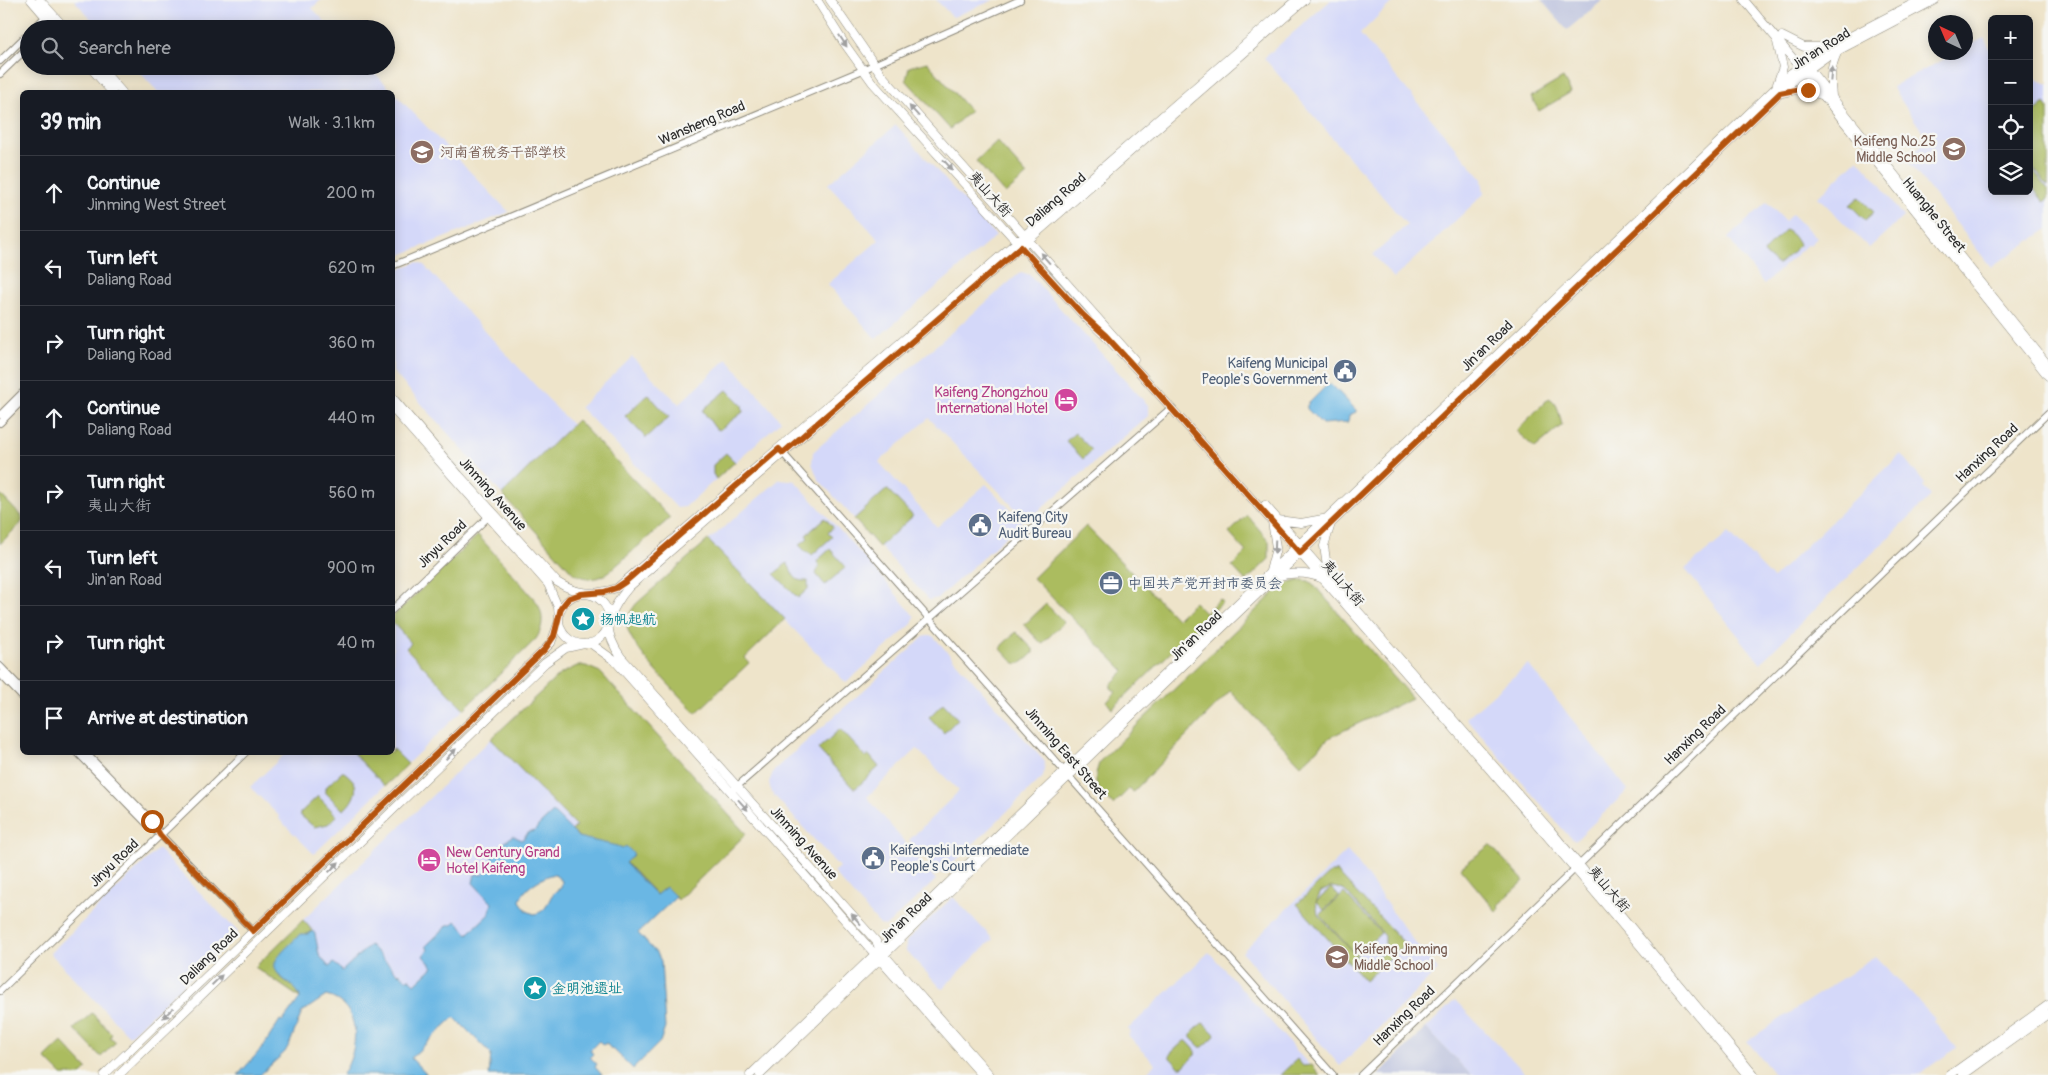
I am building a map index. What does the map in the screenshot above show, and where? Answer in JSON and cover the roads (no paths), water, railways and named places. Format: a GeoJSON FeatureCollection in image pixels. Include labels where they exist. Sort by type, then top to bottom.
{"type":"FeatureCollection","features":[{"type":"Feature","properties":{"kind":"main road"},"geometry":{"type":"LineString","coordinates":[[31,0],[48,14]]}},
{"type":"Feature","properties":{"kind":"main road"},"geometry":{"type":"LineString","coordinates":[[40,0],[51,20]]}},
{"type":"Feature","properties":{"kind":"main road","name":"夷山大街"},"geometry":{"type":"LineString","coordinates":[[817,0],[863,69],[1019,244],[1275,520]]}},
{"type":"Feature","properties":{"kind":"main road","name":"夷山大街"},"geometry":{"type":"LineString","coordinates":[[830,0],[873,65],[1300,548],[1578,867],[1754,1075]]}},
{"type":"Feature","properties":{"kind":"main road","name":"Daliang Road"},"geometry":{"type":"LineString","coordinates":[[1027,238],[1296,0]]}},
{"type":"Feature","properties":{"kind":"main road","name":"Daliang Road"},"geometry":{"type":"LineString","coordinates":[[609,624],[617,604],[629,587],[781,451],[1019,244],[1305,0]]}},
{"type":"Feature","properties":{"kind":"main road","name":"Huanghe Street"},"geometry":{"type":"LineString","coordinates":[[1744,0],[1778,36]]}},
{"type":"Feature","properties":{"kind":"main road","name":"Huanghe Street"},"geometry":{"type":"LineString","coordinates":[[1751,0],[2048,376]]}},
{"type":"Feature","properties":{"kind":"main road","name":"Jin'an Road"},"geometry":{"type":"LineString","coordinates":[[760,1075],[1067,773],[1777,91],[1830,47],[1920,0]]}},
{"type":"Feature","properties":{"kind":"main road","name":"Jin'an Road"},"geometry":{"type":"LineString","coordinates":[[1804,67],[1935,0]]}},
{"type":"Feature","properties":{"kind":"main road"},"geometry":{"type":"LineString","coordinates":[[1830,47],[1809,48],[1778,36],[1783,67],[1777,91],[1800,89],[1828,98],[1831,67],[1838,51]]}},
{"type":"Feature","properties":{"kind":"main road"},"geometry":{"type":"LineString","coordinates":[[97,75],[110,90]]}},
{"type":"Feature","properties":{"kind":"main road"},"geometry":{"type":"LineString","coordinates":[[107,75],[120,90]]}},
{"type":"Feature","properties":{"kind":"main road","name":"Huanghe Street"},"geometry":{"type":"LineString","coordinates":[[1828,98],[2048,365]]}},
{"type":"Feature","properties":{"kind":"main road","name":"Jinming Avenue"},"geometry":{"type":"LineString","coordinates":[[395,400],[459,475],[553,578],[567,588],[586,594]]}},
{"type":"Feature","properties":{"kind":"main road","name":"Jinming Avenue"},"geometry":{"type":"LineString","coordinates":[[395,411],[548,584],[558,607],[559,619]]}},
{"type":"Feature","properties":{"kind":"main road","name":"Daliang Road"},"geometry":{"type":"LineString","coordinates":[[586,594],[604,592],[616,588],[625,582],[781,451]]}},
{"type":"Feature","properties":{"kind":"main road"},"geometry":{"type":"LineString","coordinates":[[1330,519],[1324,546],[1326,578],[1294,573],[1272,575],[1276,548],[1275,520],[1301,524],[1330,519]]}},
{"type":"Feature","properties":{"kind":"main road"},"geometry":{"type":"LineString","coordinates":[[577,594],[586,594],[595,596],[605,605],[609,614],[609,624],[603,635],[587,643],[577,643],[566,636],[561,629],[559,619],[561,608],[569,598],[577,594]]}},
{"type":"Feature","properties":{"kind":"main road","name":"Daliang Road"},"geometry":{"type":"LineString","coordinates":[[104,1075],[545,649],[554,636],[559,619]]}},
{"type":"Feature","properties":{"kind":"main road","name":"Jinming Avenue"},"geometry":{"type":"LineString","coordinates":[[609,624],[614,645],[621,657],[982,1075]]}},
{"type":"Feature","properties":{"kind":"main road","name":"Daliang Road"},"geometry":{"type":"LineString","coordinates":[[119,1075],[545,663],[566,648],[587,643]]}},
{"type":"Feature","properties":{"kind":"main road","name":"Jinming Avenue"},"geometry":{"type":"LineString","coordinates":[[587,643],[615,661],[734,789]]}},
{"type":"Feature","properties":{"kind":"main road","name":"夷山大街"},"geometry":{"type":"LineString","coordinates":[[1578,867],[1747,1075]]}},
{"type":"Feature","properties":{"kind":"main road","name":"Jin'an Road"},"geometry":{"type":"LineString","coordinates":[[750,1075],[880,955]]}},
{"type":"Feature","properties":{"kind":"main road","name":"Jinming Avenue"},"geometry":{"type":"LineString","coordinates":[[880,955],[990,1075]]}},
{"type":"Feature","properties":{"kind":"main road"},"geometry":{"type":"LineString","coordinates":[[1950,1075],[2048,1005]]}},
{"type":"Feature","properties":{"kind":"main road"},"geometry":{"type":"LineString","coordinates":[[1963,1075],[2048,1014]]}},
{"type":"Feature","properties":{"kind":"street","name":"Wansheng Road"},"geometry":{"type":"LineString","coordinates":[[395,265],[873,65],[1020,0]]}},
{"type":"Feature","properties":{"kind":"street"},"geometry":{"type":"LineString","coordinates":[[42,20],[48,14]]}},
{"type":"Feature","properties":{"kind":"street"},"geometry":{"type":"LineString","coordinates":[[0,61],[20,42]]}},
{"type":"Feature","properties":{"kind":"street"},"geometry":{"type":"LineString","coordinates":[[0,74],[20,55]]}},
{"type":"Feature","properties":{"kind":"street"},"geometry":{"type":"LineString","coordinates":[[0,415],[20,396]]}},
{"type":"Feature","properties":{"kind":"street"},"geometry":{"type":"LineString","coordinates":[[0,423],[20,404]]}},
{"type":"Feature","properties":{"kind":"street"},"geometry":{"type":"LineString","coordinates":[[734,789],[1171,408]]}},
{"type":"Feature","properties":{"kind":"street","name":"Hanxing Road"},"geometry":{"type":"LineString","coordinates":[[1366,1075],[1578,867],[2048,413]]}},
{"type":"Feature","properties":{"kind":"street","name":"Hanxing Road"},"geometry":{"type":"LineString","coordinates":[[1360,1075],[2048,418]]}},
{"type":"Feature","properties":{"kind":"street","name":"Jinming East Street"},"geometry":{"type":"LineString","coordinates":[[781,451],[1333,1075]]}},
{"type":"Feature","properties":{"kind":"street","name":"Jinyu Road"},"geometry":{"type":"LineString","coordinates":[[395,607],[488,517]]}},
{"type":"Feature","properties":{"kind":"street"},"geometry":{"type":"LineString","coordinates":[[0,666],[20,687]]}},
{"type":"Feature","properties":{"kind":"street"},"geometry":{"type":"LineString","coordinates":[[0,674],[20,695]]}},
{"type":"Feature","properties":{"kind":"street"},"geometry":{"type":"LineString","coordinates":[[79,755],[253,931]]}},
{"type":"Feature","properties":{"kind":"street"},"geometry":{"type":"LineString","coordinates":[[88,755],[152,821],[160,835]]}},
{"type":"Feature","properties":{"kind":"street","name":"Jinyu Road"},"geometry":{"type":"LineString","coordinates":[[0,991],[243,755]]}},
{"type":"Feature","properties":{"kind":"water"},"geometry":{"type":"Polygon","coordinates":[[[1331,384],[1356,410],[1356,412],[1349,415],[1348,422],[1322,424],[1307,409],[1307,405],[1327,385],[1331,384]]]}},
{"type":"Feature","properties":{"kind":"water"},"geometry":{"type":"Polygon","coordinates":[[[553,812],[578,837],[617,846],[622,849],[626,846],[634,854],[625,863],[656,895],[666,887],[676,897],[638,933],[661,961],[665,1028],[660,1042],[633,1069],[606,1043],[603,1045],[599,1041],[590,1050],[593,1054],[590,1057],[597,1064],[595,1067],[602,1075],[489,1075],[491,1054],[454,1017],[411,1058],[427,1075],[342,1075],[352,1053],[354,1029],[352,1018],[346,1008],[338,1001],[326,996],[302,1012],[285,1052],[260,1075],[238,1075],[263,1047],[280,1020],[283,1021],[300,998],[294,988],[275,969],[275,964],[280,954],[300,934],[308,934],[313,931],[319,955],[329,967],[334,963],[342,971],[370,945],[398,974],[407,980],[409,978],[415,984],[433,967],[423,956],[428,949],[426,946],[449,924],[451,926],[456,921],[468,934],[489,914],[492,903],[473,883],[475,874],[483,875],[492,866],[492,854],[511,837],[522,840],[529,832],[535,831],[553,812]],[[554,874],[544,878],[528,888],[520,901],[527,911],[534,914],[540,912],[544,910],[556,891],[561,888],[562,881],[554,874]]]}},
{"type":"Feature","properties":{"kind":"place","name":"Kaifeng No.25 Middle School"},"geometry":{"type":"Point","coordinates":[1954,149]}},
{"type":"Feature","properties":{"kind":"place","name":"河南省税务干部学校"},"geometry":{"type":"Point","coordinates":[422,152]}},
{"type":"Feature","properties":{"kind":"place","name":"Kaifeng Municipal People's Government"},"geometry":{"type":"Point","coordinates":[1345,371]}},
{"type":"Feature","properties":{"kind":"place","name":"Kaifeng Zhongzhou International Hotel"},"geometry":{"type":"Point","coordinates":[1066,400]}},
{"type":"Feature","properties":{"kind":"place","name":"Kaifeng City Audit Bureau"},"geometry":{"type":"Point","coordinates":[980,525]}},
{"type":"Feature","properties":{"kind":"place","name":"中国共产党开封市委员会"},"geometry":{"type":"Point","coordinates":[1111,583]}},
{"type":"Feature","properties":{"kind":"place","name":"扬帆起航"},"geometry":{"type":"Point","coordinates":[583,619]}},
{"type":"Feature","properties":{"kind":"place","name":"Kaifengshi Intermediate People's Court"},"geometry":{"type":"Point","coordinates":[873,858]}},
{"type":"Feature","properties":{"kind":"place","name":"New Century Grand Hotel Kaifeng"},"geometry":{"type":"Point","coordinates":[429,860]}},
{"type":"Feature","properties":{"kind":"place","name":"Kaifeng Jinming Middle School"},"geometry":{"type":"Point","coordinates":[1337,957]}},
{"type":"Feature","properties":{"kind":"place","name":"金明池遗址"},"geometry":{"type":"Point","coordinates":[535,988]}}]}
